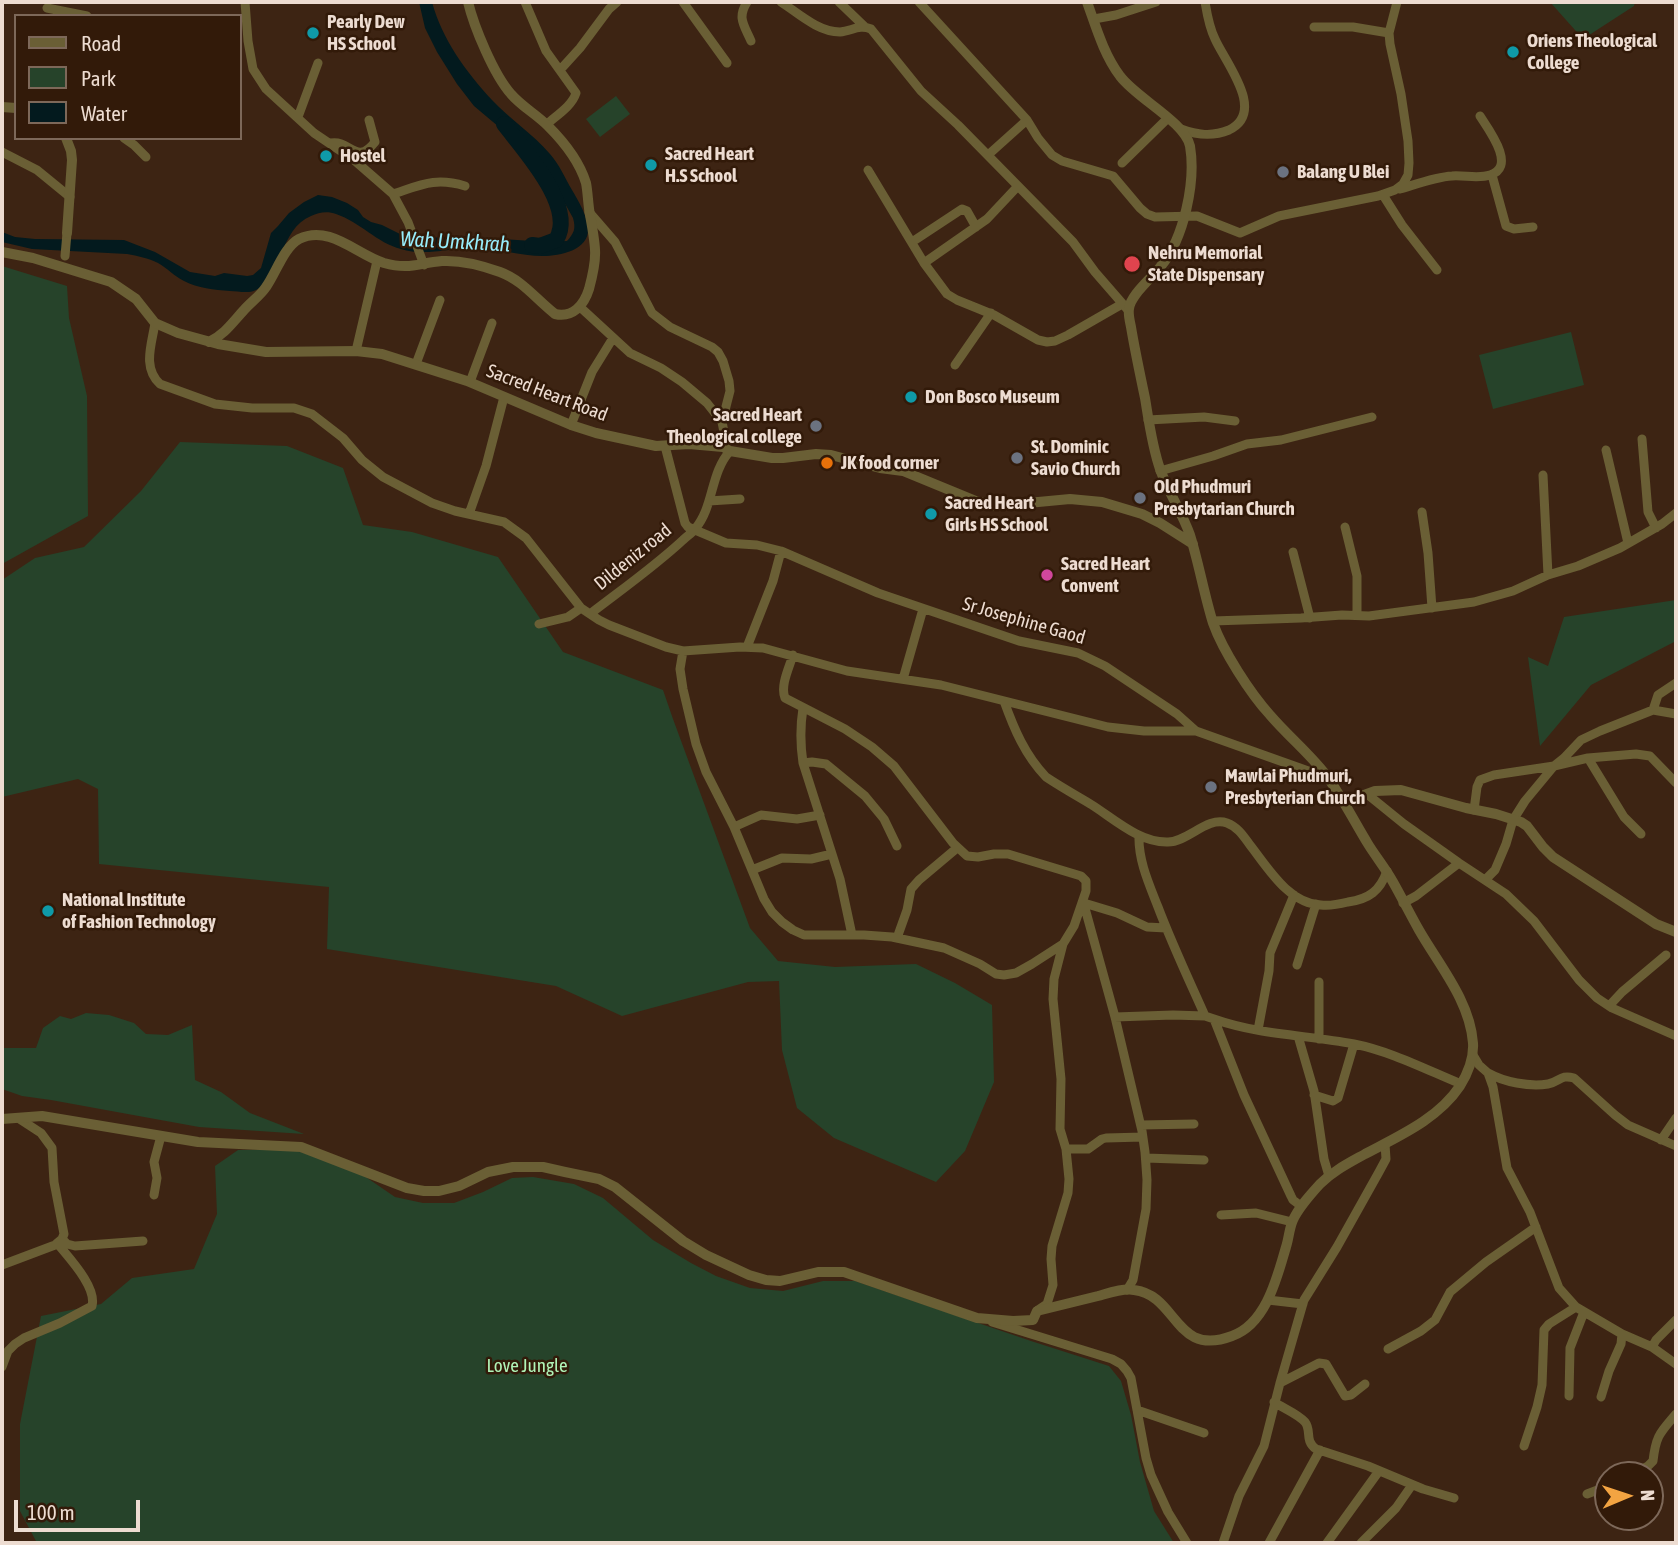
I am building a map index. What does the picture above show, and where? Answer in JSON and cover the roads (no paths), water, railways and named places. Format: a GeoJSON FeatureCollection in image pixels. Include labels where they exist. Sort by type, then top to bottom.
{"type":"FeatureCollection","features":[{"type":"Feature","properties":{"kind":"street"},"geometry":{"type":"LineString","coordinates":[[245,2],[243,24],[253,69],[266,89],[314,133],[354,160],[393,194],[408,222],[422,260]]}},
{"type":"Feature","properties":{"kind":"street"},"geometry":{"type":"LineString","coordinates":[[209,342],[221,336],[264,291],[289,248],[299,239],[317,236],[330,236],[377,261],[395,265],[408,267],[422,260],[481,265],[512,277],[555,314],[568,314],[580,307],[594,272],[596,244],[586,185],[579,165],[547,124],[511,95],[480,38],[468,2]]}},
{"type":"Feature","properties":{"kind":"street"},"geometry":{"type":"LineString","coordinates":[[525,2],[546,51],[576,93],[575,99],[547,124]]}},
{"type":"Feature","properties":{"kind":"street"},"geometry":{"type":"LineString","coordinates":[[560,70],[617,2]]}},
{"type":"Feature","properties":{"kind":"street"},"geometry":{"type":"LineString","coordinates":[[683,2],[727,63]]}},
{"type":"Feature","properties":{"kind":"street"},"geometry":{"type":"LineString","coordinates":[[747,2],[741,16],[751,41]]}},
{"type":"Feature","properties":{"kind":"street"},"geometry":{"type":"LineString","coordinates":[[781,2],[812,23],[828,30],[841,32],[863,26]]}},
{"type":"Feature","properties":{"kind":"street"},"geometry":{"type":"LineString","coordinates":[[839,2],[863,26],[871,29],[921,91],[1073,242],[1125,307],[1160,471],[1187,527],[1217,632],[1235,667],[1268,713],[1314,760],[1345,802],[1453,985],[1474,1045],[1468,1072],[1447,1101],[1423,1122],[1329,1176],[1301,1206],[1292,1222],[1268,1300],[1256,1320],[1243,1331],[1214,1342],[1201,1340],[1191,1336],[1148,1294],[1133,1290],[1037,1311]]}},
{"type":"Feature","properties":{"kind":"street"},"geometry":{"type":"LineString","coordinates":[[919,2],[1027,120],[1052,155],[1062,161],[1113,176],[1140,208],[1155,217],[1198,216],[1240,233],[1279,216],[1383,195],[1449,176],[1487,177],[1500,169],[1501,156],[1495,139],[1480,116]]}},
{"type":"Feature","properties":{"kind":"street"},"geometry":{"type":"LineString","coordinates":[[868,170],[924,263],[952,297],[991,313],[1038,340],[1047,342],[1055,341],[1125,307],[1168,257],[1179,238],[1186,215],[1190,145],[1181,129],[1140,96],[1119,74],[1108,55],[1087,2]]}},
{"type":"Feature","properties":{"kind":"street"},"geometry":{"type":"LineString","coordinates":[[1094,19],[1156,2]]}},
{"type":"Feature","properties":{"kind":"street"},"geometry":{"type":"LineString","coordinates":[[1181,129],[1198,135],[1222,132],[1239,123],[1245,106],[1236,77],[1214,38],[1205,2]]}},
{"type":"Feature","properties":{"kind":"street"},"geometry":{"type":"LineString","coordinates":[[1395,190],[1403,184],[1408,175],[1409,163],[1401,94],[1389,33],[1397,2]]}},
{"type":"Feature","properties":{"kind":"street"},"geometry":{"type":"LineString","coordinates":[[47,8],[77,14]]}},
{"type":"Feature","properties":{"kind":"street"},"geometry":{"type":"LineString","coordinates":[[1314,27],[1353,27],[1389,33]]}},
{"type":"Feature","properties":{"kind":"street"},"geometry":{"type":"LineString","coordinates":[[298,117],[318,64]]}},
{"type":"Feature","properties":{"kind":"street"},"geometry":{"type":"LineString","coordinates":[[1122,163],[1168,118]]}},
{"type":"Feature","properties":{"kind":"street"},"geometry":{"type":"LineString","coordinates":[[329,143],[338,142],[355,152],[362,152],[375,142],[369,120]]}},
{"type":"Feature","properties":{"kind":"street"},"geometry":{"type":"LineString","coordinates":[[988,155],[1027,120]]}},
{"type":"Feature","properties":{"kind":"street"},"geometry":{"type":"LineString","coordinates":[[127,140],[146,157]]}},
{"type":"Feature","properties":{"kind":"street"},"geometry":{"type":"LineString","coordinates":[[68,268],[65,256],[72,160],[69,141]]}},
{"type":"Feature","properties":{"kind":"street"},"geometry":{"type":"LineString","coordinates":[[2,152],[37,170],[70,197]]}},
{"type":"Feature","properties":{"kind":"street"},"geometry":{"type":"LineString","coordinates":[[1492,175],[1506,226],[1514,229],[1533,227]]}},
{"type":"Feature","properties":{"kind":"street"},"geometry":{"type":"LineString","coordinates":[[393,194],[432,182],[452,182],[465,186]]}},
{"type":"Feature","properties":{"kind":"street"},"geometry":{"type":"LineString","coordinates":[[924,263],[987,219],[1018,186]]}},
{"type":"Feature","properties":{"kind":"street"},"geometry":{"type":"LineString","coordinates":[[1383,195],[1402,225],[1437,270]]}},
{"type":"Feature","properties":{"kind":"street"},"geometry":{"type":"LineString","coordinates":[[912,242],[962,209],[967,211],[976,227]]}},
{"type":"Feature","properties":{"kind":"street"},"geometry":{"type":"LineString","coordinates":[[589,212],[615,242],[652,313],[670,327],[718,352],[723,361],[730,391],[722,422],[727,449]]}},
{"type":"Feature","properties":{"kind":"street"},"geometry":{"type":"LineString","coordinates":[[2,252],[33,258],[111,282],[136,299],[155,323],[149,364],[154,378],[160,384],[215,404],[252,408],[286,407],[312,414],[335,430],[362,460],[383,477],[432,503],[504,522],[516,529],[548,564],[581,608],[610,625],[683,651],[763,648],[847,671],[941,685],[995,697],[1108,727],[1196,732]]}},
{"type":"Feature","properties":{"kind":"street"},"geometry":{"type":"LineString","coordinates":[[356,351],[377,261]]}},
{"type":"Feature","properties":{"kind":"street"},"geometry":{"type":"LineString","coordinates":[[416,364],[440,300]]}},
{"type":"Feature","properties":{"kind":"street"},"geometry":{"type":"LineString","coordinates":[[580,307],[630,353],[682,382],[707,403],[722,422]]}},
{"type":"Feature","properties":{"kind":"street"},"geometry":{"type":"LineString","coordinates":[[955,365],[991,313]]}},
{"type":"Feature","properties":{"kind":"street","name":"Sacred Heart Road"},"geometry":{"type":"LineString","coordinates":[[155,323],[178,333],[244,350],[356,351],[382,354],[470,382],[571,425],[656,446],[689,444],[783,458],[831,455],[903,471],[976,501],[996,506],[1070,499],[1102,502],[1142,514],[1193,544]]}},
{"type":"Feature","properties":{"kind":"street"},"geometry":{"type":"LineString","coordinates":[[470,382],[492,323]]}},
{"type":"Feature","properties":{"kind":"street"},"geometry":{"type":"LineString","coordinates":[[571,425],[592,372],[612,338]]}},
{"type":"Feature","properties":{"kind":"street"},"geometry":{"type":"LineString","coordinates":[[469,514],[486,466],[503,397]]}},
{"type":"Feature","properties":{"kind":"street"},"geometry":{"type":"LineString","coordinates":[[1149,420],[1204,416],[1235,421]]}},
{"type":"Feature","properties":{"kind":"street"},"geometry":{"type":"LineString","coordinates":[[1160,471],[1247,444],[1281,440],[1372,417]]}},
{"type":"Feature","properties":{"kind":"street"},"geometry":{"type":"LineString","coordinates":[[1643,439],[1648,512],[1656,528]]}},
{"type":"Feature","properties":{"kind":"street"},"geometry":{"type":"LineString","coordinates":[[665,446],[685,523],[695,530]]}},
{"type":"Feature","properties":{"kind":"street","name":"Dildeniz road"},"geometry":{"type":"LineString","coordinates":[[590,614],[695,530],[709,501],[727,449]]}},
{"type":"Feature","properties":{"kind":"street"},"geometry":{"type":"LineString","coordinates":[[1606,450],[1628,543]]}},
{"type":"Feature","properties":{"kind":"street"},"geometry":{"type":"LineString","coordinates":[[1543,475],[1548,575]]}},
{"type":"Feature","properties":{"kind":"street"},"geometry":{"type":"LineString","coordinates":[[709,501],[740,499]]}},
{"type":"Feature","properties":{"kind":"street"},"geometry":{"type":"LineString","coordinates":[[1422,512],[1432,608]]}},
{"type":"Feature","properties":{"kind":"street"},"geometry":{"type":"LineString","coordinates":[[1213,621],[1369,616],[1474,602],[1504,594],[1577,566],[1628,543],[1656,528],[1676,513]]}},
{"type":"Feature","properties":{"kind":"street"},"geometry":{"type":"LineString","coordinates":[[1345,527],[1357,576],[1357,615]]}},
{"type":"Feature","properties":{"kind":"street","name":"Sr Josephine Gaod"},"geometry":{"type":"LineString","coordinates":[[695,530],[726,543],[757,545],[780,551],[856,584],[1019,641],[1087,656],[1177,714],[1196,732],[1328,778]]}},
{"type":"Feature","properties":{"kind":"street"},"geometry":{"type":"LineString","coordinates":[[747,647],[773,581],[780,551]]}},
{"type":"Feature","properties":{"kind":"street"},"geometry":{"type":"LineString","coordinates":[[1293,552],[1310,618]]}},
{"type":"Feature","properties":{"kind":"street"},"geometry":{"type":"LineString","coordinates":[[539,624],[568,617],[581,608]]}},
{"type":"Feature","properties":{"kind":"street"},"geometry":{"type":"LineString","coordinates":[[904,679],[923,609]]}},
{"type":"Feature","properties":{"kind":"street"},"geometry":{"type":"LineString","coordinates":[[683,651],[680,669],[682,689],[706,772],[772,912],[793,930],[804,935],[897,938],[944,948],[996,974],[1004,975],[1016,973],[1063,944]]}},
{"type":"Feature","properties":{"kind":"street"},"geometry":{"type":"LineString","coordinates":[[793,655],[782,693],[785,698],[845,729],[894,766],[957,848],[967,856],[974,858],[1007,853],[1081,876],[1087,886],[1084,902],[1063,944],[1054,979],[1061,1079],[1060,1129],[1066,1149],[1069,1179],[1068,1193],[1052,1246],[1053,1285],[1045,1306],[1037,1311],[1033,1320],[977,1318]]}},
{"type":"Feature","properties":{"kind":"street"},"geometry":{"type":"LineString","coordinates":[[1653,710],[1658,695],[1676,683]]}},
{"type":"Feature","properties":{"kind":"street"},"geometry":{"type":"LineString","coordinates":[[1004,701],[1020,743],[1046,778],[1149,840],[1171,843],[1216,822],[1231,825],[1294,895],[1308,903],[1336,904],[1364,898],[1383,883],[1387,871]]}},
{"type":"Feature","properties":{"kind":"street"},"geometry":{"type":"LineString","coordinates":[[803,708],[800,729],[803,763],[840,879],[852,935]]}},
{"type":"Feature","properties":{"kind":"street"},"geometry":{"type":"LineString","coordinates":[[1485,880],[1495,870],[1513,820],[1525,802],[1554,766],[1581,740],[1653,710],[1676,714]]}},
{"type":"Feature","properties":{"kind":"street"},"geometry":{"type":"LineString","coordinates":[[1474,810],[1480,780],[1494,775],[1614,754],[1650,756],[1676,783]]}},
{"type":"Feature","properties":{"kind":"street"},"geometry":{"type":"LineString","coordinates":[[1588,758],[1624,817],[1641,834]]}},
{"type":"Feature","properties":{"kind":"street"},"geometry":{"type":"LineString","coordinates":[[803,763],[826,764],[865,796],[884,819],[897,846]]}},
{"type":"Feature","properties":{"kind":"street"},"geometry":{"type":"LineString","coordinates":[[1345,802],[1383,790],[1401,790],[1513,820],[1527,826],[1553,858],[1648,919],[1676,932]]}},
{"type":"Feature","properties":{"kind":"street"},"geometry":{"type":"LineString","coordinates":[[1367,794],[1459,863],[1506,894],[1548,938],[1587,989],[1609,1006],[1676,1036]]}},
{"type":"Feature","properties":{"kind":"street"},"geometry":{"type":"LineString","coordinates":[[734,827],[761,815],[797,819],[820,815]]}},
{"type":"Feature","properties":{"kind":"street"},"geometry":{"type":"LineString","coordinates":[[1139,835],[1141,859],[1166,928],[1210,1018],[1290,1196],[1301,1206]]}},
{"type":"Feature","properties":{"kind":"street"},"geometry":{"type":"LineString","coordinates":[[897,938],[911,889],[957,848]]}},
{"type":"Feature","properties":{"kind":"street"},"geometry":{"type":"LineString","coordinates":[[752,870],[782,858],[811,859],[832,854]]}},
{"type":"Feature","properties":{"kind":"street"},"geometry":{"type":"LineString","coordinates":[[1403,903],[1459,863]]}},
{"type":"Feature","properties":{"kind":"street"},"geometry":{"type":"LineString","coordinates":[[1258,1030],[1270,953],[1294,895]]}},
{"type":"Feature","properties":{"kind":"street"},"geometry":{"type":"LineString","coordinates":[[1084,902],[1147,927],[1166,928]]}},
{"type":"Feature","properties":{"kind":"street"},"geometry":{"type":"LineString","coordinates":[[1084,902],[1115,1017],[1141,1125],[1146,1158],[1146,1209],[1133,1280],[1127,1290]]}},
{"type":"Feature","properties":{"kind":"street"},"geometry":{"type":"LineString","coordinates":[[1297,965],[1316,904]]}},
{"type":"Feature","properties":{"kind":"street"},"geometry":{"type":"LineString","coordinates":[[1609,1006],[1666,955]]}},
{"type":"Feature","properties":{"kind":"street"},"geometry":{"type":"LineString","coordinates":[[1319,982],[1319,1040]]}},
{"type":"Feature","properties":{"kind":"street"},"geometry":{"type":"LineString","coordinates":[[1115,1017],[1173,1015],[1210,1018],[1258,1030],[1354,1044],[1461,1084]]}},
{"type":"Feature","properties":{"kind":"street"},"geometry":{"type":"LineString","coordinates":[[1298,1036],[1314,1095],[1329,1176]]}},
{"type":"Feature","properties":{"kind":"street"},"geometry":{"type":"LineString","coordinates":[[1314,1095],[1336,1100],[1354,1044]]}},
{"type":"Feature","properties":{"kind":"street"},"geometry":{"type":"LineString","coordinates":[[1473,1055],[1488,1073],[1510,1081],[1549,1084],[1566,1076],[1574,1078],[1628,1125],[1676,1146]]}},
{"type":"Feature","properties":{"kind":"street"},"geometry":{"type":"LineString","coordinates":[[1488,1073],[1493,1087],[1507,1168],[1536,1227],[1559,1288],[1580,1310],[1622,1334],[1652,1347],[1676,1364]]}},
{"type":"Feature","properties":{"kind":"street"},"geometry":{"type":"LineString","coordinates":[[2,1119],[42,1116],[218,1144],[302,1147],[407,1188],[424,1191],[439,1191],[459,1186],[488,1172],[513,1167],[543,1167],[583,1175],[615,1187],[683,1241],[749,1275],[780,1281],[818,1272],[844,1272],[977,1318],[1112,1359],[1121,1364],[1131,1378],[1151,1475],[1168,1512],[1187,1543]]}},
{"type":"Feature","properties":{"kind":"street"},"geometry":{"type":"LineString","coordinates":[[2,1265],[41,1251],[60,1241],[64,1234],[50,1142],[17,1117]]}},
{"type":"Feature","properties":{"kind":"street"},"geometry":{"type":"LineString","coordinates":[[1661,1140],[1676,1118]]}},
{"type":"Feature","properties":{"kind":"street"},"geometry":{"type":"LineString","coordinates":[[1141,1125],[1194,1124]]}},
{"type":"Feature","properties":{"kind":"street"},"geometry":{"type":"LineString","coordinates":[[154,1195],[158,1178],[154,1162],[161,1136]]}},
{"type":"Feature","properties":{"kind":"street"},"geometry":{"type":"LineString","coordinates":[[1066,1149],[1088,1149],[1102,1139],[1143,1137]]}},
{"type":"Feature","properties":{"kind":"street"},"geometry":{"type":"LineString","coordinates":[[1223,1543],[1239,1496],[1264,1446],[1303,1304],[1383,1165],[1386,1158],[1385,1143]]}},
{"type":"Feature","properties":{"kind":"street"},"geometry":{"type":"LineString","coordinates":[[1146,1158],[1204,1160]]}},
{"type":"Feature","properties":{"kind":"street"},"geometry":{"type":"LineString","coordinates":[[1221,1215],[1256,1213],[1292,1222]]}},
{"type":"Feature","properties":{"kind":"street"},"geometry":{"type":"LineString","coordinates":[[1388,1349],[1435,1320],[1450,1292],[1486,1262],[1536,1227]]}},
{"type":"Feature","properties":{"kind":"street"},"geometry":{"type":"LineString","coordinates":[[60,1241],[75,1246],[142,1241]]}},
{"type":"Feature","properties":{"kind":"street"},"geometry":{"type":"LineString","coordinates":[[2,1367],[8,1351],[15,1344],[92,1306],[91,1289],[60,1241]]}},
{"type":"Feature","properties":{"kind":"street"},"geometry":{"type":"LineString","coordinates":[[1268,1300],[1303,1304]]}},
{"type":"Feature","properties":{"kind":"street"},"geometry":{"type":"LineString","coordinates":[[1569,1396],[1570,1348],[1580,1310]]}},
{"type":"Feature","properties":{"kind":"street"},"geometry":{"type":"LineString","coordinates":[[1524,1446],[1540,1395],[1544,1330],[1549,1324],[1580,1310]]}},
{"type":"Feature","properties":{"kind":"street"},"geometry":{"type":"LineString","coordinates":[[1652,1347],[1676,1320]]}},
{"type":"Feature","properties":{"kind":"street"},"geometry":{"type":"LineString","coordinates":[[1601,1397],[1622,1334]]}},
{"type":"Feature","properties":{"kind":"street"},"geometry":{"type":"LineString","coordinates":[[1280,1383],[1323,1362],[1345,1396],[1351,1395],[1365,1384]]}},
{"type":"Feature","properties":{"kind":"street"},"geometry":{"type":"LineString","coordinates":[[1274,1402],[1305,1422],[1311,1445],[1320,1450],[1454,1498]]}},
{"type":"Feature","properties":{"kind":"street"},"geometry":{"type":"LineString","coordinates":[[1137,1410],[1204,1433]]}},
{"type":"Feature","properties":{"kind":"street"},"geometry":{"type":"LineString","coordinates":[[1653,1461],[1657,1438],[1676,1414]]}},
{"type":"Feature","properties":{"kind":"street"},"geometry":{"type":"LineString","coordinates":[[1269,1543],[1320,1450]]}},
{"type":"Feature","properties":{"kind":"street"},"geometry":{"type":"LineString","coordinates":[[1326,1543],[1379,1471]]}},
{"type":"Feature","properties":{"kind":"street"},"geometry":{"type":"LineString","coordinates":[[1361,1543],[1396,1508],[1412,1485]]}},
{"type":"Feature","properties":{"kind":"street"},"geometry":{"type":"LineString","coordinates":[[1587,1494],[1594,1491]]}},
{"type":"Feature","properties":{"kind":"water"},"geometry":{"type":"Polygon","coordinates":[[[419,2],[432,2],[449,42],[473,78],[556,162],[586,219],[587,236],[579,247],[557,255],[543,256],[479,248],[409,251],[384,242],[345,218],[324,212],[301,222],[293,231],[264,284],[256,290],[246,292],[195,285],[180,279],[147,258],[127,254],[32,249],[2,242],[2,232],[15,237],[35,239],[124,240],[155,252],[190,272],[215,276],[224,273],[247,276],[253,275],[261,268],[271,233],[289,213],[318,195],[347,203],[371,222],[417,239],[457,236],[567,241],[574,231],[573,218],[543,164],[474,106],[457,84],[425,28],[419,2]]]}},
{"type":"Feature","properties":{"kind":"waterway","name":"Wah Umkhrah"},"geometry":{"type":"LineString","coordinates":[[504,124],[545,179],[559,211],[561,227],[556,240],[540,246],[532,245]]}},
{"type":"Feature","properties":{"kind":"place","name":"Pearly Dew HS School"},"geometry":{"type":"Point","coordinates":[313,33]}},
{"type":"Feature","properties":{"kind":"place","name":"Oriens Theological College"},"geometry":{"type":"Point","coordinates":[1513,52]}},
{"type":"Feature","properties":{"kind":"place","name":"Hostel"},"geometry":{"type":"Point","coordinates":[326,156]}},
{"type":"Feature","properties":{"kind":"place","name":"Sacred Heart H.S School"},"geometry":{"type":"Point","coordinates":[651,165]}},
{"type":"Feature","properties":{"kind":"place","name":"Balang U Blei"},"geometry":{"type":"Point","coordinates":[1283,172]}},
{"type":"Feature","properties":{"kind":"place","name":"Nehru Memorial State Dispensary"},"geometry":{"type":"Point","coordinates":[1132,264]}},
{"type":"Feature","properties":{"kind":"place","name":"Don Bosco Museum"},"geometry":{"type":"Point","coordinates":[911,397]}},
{"type":"Feature","properties":{"kind":"place","name":"Sacred Heart Theological college"},"geometry":{"type":"Point","coordinates":[816,426]}},
{"type":"Feature","properties":{"kind":"place","name":"St. Dominic Savio Church"},"geometry":{"type":"Point","coordinates":[1017,458]}},
{"type":"Feature","properties":{"kind":"place","name":"JK food corner"},"geometry":{"type":"Point","coordinates":[827,463]}},
{"type":"Feature","properties":{"kind":"place","name":"Old Phudmuri Presbytarian Church"},"geometry":{"type":"Point","coordinates":[1140,498]}},
{"type":"Feature","properties":{"kind":"place","name":"Sacred Heart Girls HS School"},"geometry":{"type":"Point","coordinates":[931,514]}},
{"type":"Feature","properties":{"kind":"place","name":"Sacred Heart Convent"},"geometry":{"type":"Point","coordinates":[1047,575]}},
{"type":"Feature","properties":{"kind":"place","name":"Mawlai Phudmuri, Presbyterian Church"},"geometry":{"type":"Point","coordinates":[1211,787]}},
{"type":"Feature","properties":{"kind":"place","name":"National Institute of Fashion Technology"},"geometry":{"type":"Point","coordinates":[48,911]}},
{"type":"Feature","properties":{"kind":"park label","name":"Love Jungle"},"geometry":{"type":"Point","coordinates":[527,1366]}}]}
